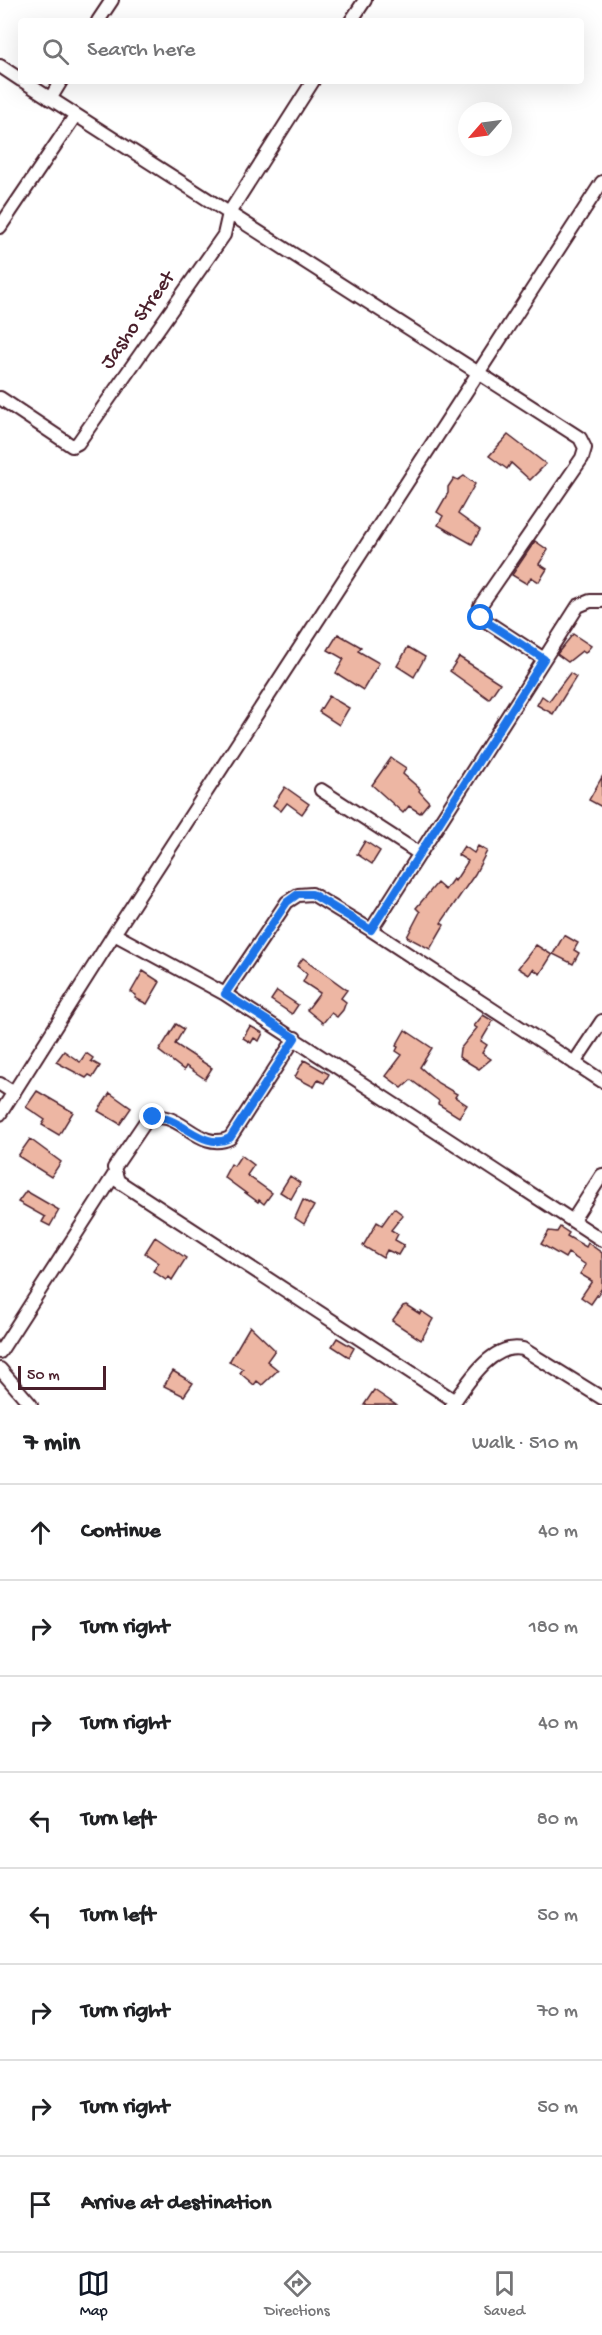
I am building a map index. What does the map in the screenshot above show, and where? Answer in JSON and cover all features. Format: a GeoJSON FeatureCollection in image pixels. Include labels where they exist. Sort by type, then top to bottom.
{"type":"FeatureCollection","features":[{"type":"Feature","properties":{"kind":"street"},"geometry":{"type":"LineString","coordinates":[[101,18],[112,0]]}},
{"type":"Feature","properties":{"kind":"street"},"geometry":{"type":"LineString","coordinates":[[353,18],[365,0]]}},
{"type":"Feature","properties":{"kind":"street"},"geometry":{"type":"LineString","coordinates":[[0,66],[18,77]]}},
{"type":"Feature","properties":{"kind":"street"},"geometry":{"type":"LineString","coordinates":[[28,84],[580,438],[585,448],[582,458],[480,606],[481,618],[489,625],[544,659]]}},
{"type":"Feature","properties":{"kind":"street"},"geometry":{"type":"LineString","coordinates":[[50,99],[59,84]]}},
{"type":"Feature","properties":{"kind":"street","name":"Jasho Street"},"geometry":{"type":"LineString","coordinates":[[0,398],[72,446],[78,443],[224,235],[229,213],[311,84]]}},
{"type":"Feature","properties":{"kind":"street"},"geometry":{"type":"LineString","coordinates":[[0,227],[75,116]]}},
{"type":"Feature","properties":{"kind":"street"},"geometry":{"type":"LineString","coordinates":[[0,1114],[478,371],[602,183]]}},
{"type":"Feature","properties":{"kind":"street"},"geometry":{"type":"LineString","coordinates":[[371,930],[578,606],[590,601],[602,601]]}},
{"type":"Feature","properties":{"kind":"street"},"geometry":{"type":"LineString","coordinates":[[321,790],[420,854]]}},
{"type":"Feature","properties":{"kind":"street"},"geometry":{"type":"LineString","coordinates":[[225,994],[287,902],[298,894],[312,894],[602,1081]]}},
{"type":"Feature","properties":{"kind":"street"},"geometry":{"type":"LineString","coordinates":[[114,934],[225,994],[602,1240]]}},
{"type":"Feature","properties":{"kind":"street"},"geometry":{"type":"LineString","coordinates":[[574,1063],[602,1021]]}},
{"type":"Feature","properties":{"kind":"street"},"geometry":{"type":"LineString","coordinates":[[0,1352],[114,1175],[114,1168],[126,1149],[146,1121],[153,1117],[164,1116],[211,1142],[221,1142],[230,1138],[295,1038]]}},
{"type":"Feature","properties":{"kind":"street"},"geometry":{"type":"LineString","coordinates":[[0,1084],[14,1092]]}},
{"type":"Feature","properties":{"kind":"street"},"geometry":{"type":"LineString","coordinates":[[114,1175],[118,1180],[454,1403],[487,1361],[498,1351],[510,1346],[523,1349],[602,1398]]}},
{"type":"Feature","properties":{"kind":"street"},"geometry":{"type":"LineString","coordinates":[[573,1220],[602,1175]]}},
{"type":"Feature","properties":{"kind":"street"},"geometry":{"type":"LineString","coordinates":[[0,1369],[31,1405]]}},
{"type":"Feature","properties":{"kind":"building"},"geometry":{"type":"Polygon","coordinates":[[[508,435],[546,464],[530,480],[511,463],[507,469],[489,456],[508,435]]]}},
{"type":"Feature","properties":{"kind":"building"},"geometry":{"type":"Polygon","coordinates":[[[464,476],[475,484],[458,514],[480,530],[472,544],[438,525],[443,516],[437,512],[448,493],[448,487],[454,478],[458,480],[464,476]]]}},
{"type":"Feature","properties":{"kind":"building"},"geometry":{"type":"Polygon","coordinates":[[[535,541],[548,550],[539,564],[547,569],[539,582],[531,577],[527,584],[512,575],[535,541]]]}},
{"type":"Feature","properties":{"kind":"building"},"geometry":{"type":"Polygon","coordinates":[[[338,634],[361,647],[358,651],[379,663],[363,690],[336,673],[344,659],[328,650],[338,634]]]}},
{"type":"Feature","properties":{"kind":"building"},"geometry":{"type":"Polygon","coordinates":[[[573,634],[591,646],[585,653],[582,651],[568,662],[557,654],[573,634]]]}},
{"type":"Feature","properties":{"kind":"building"},"geometry":{"type":"Polygon","coordinates":[[[408,647],[425,657],[414,677],[397,666],[408,647]]]}},
{"type":"Feature","properties":{"kind":"building"},"geometry":{"type":"Polygon","coordinates":[[[459,657],[500,683],[489,699],[450,671],[459,657]]]}},
{"type":"Feature","properties":{"kind":"building"},"geometry":{"type":"Polygon","coordinates":[[[570,673],[576,677],[553,714],[537,705],[542,696],[549,701],[570,673]]]}},
{"type":"Feature","properties":{"kind":"building"},"geometry":{"type":"Polygon","coordinates":[[[329,696],[349,708],[339,725],[319,712],[329,696]]]}},
{"type":"Feature","properties":{"kind":"building"},"geometry":{"type":"Polygon","coordinates":[[[391,758],[406,768],[403,774],[420,789],[419,791],[429,802],[420,813],[409,806],[403,813],[372,785],[391,758]]]}},
{"type":"Feature","properties":{"kind":"building"},"geometry":{"type":"Polygon","coordinates":[[[602,777],[602,807],[589,800],[602,777]]]}},
{"type":"Feature","properties":{"kind":"building"},"geometry":{"type":"Polygon","coordinates":[[[285,787],[309,804],[302,814],[287,803],[281,811],[273,805],[285,787]]]}},
{"type":"Feature","properties":{"kind":"building"},"geometry":{"type":"Polygon","coordinates":[[[365,841],[380,851],[372,864],[357,854],[365,841]]]}},
{"type":"Feature","properties":{"kind":"building"},"geometry":{"type":"Polygon","coordinates":[[[464,846],[474,853],[478,846],[487,851],[475,874],[441,923],[444,925],[430,949],[407,937],[420,912],[416,908],[437,883],[445,890],[453,879],[455,881],[468,861],[458,855],[464,846]]]}},
{"type":"Feature","properties":{"kind":"building"},"geometry":{"type":"Polygon","coordinates":[[[564,935],[578,943],[574,950],[579,953],[573,964],[553,954],[564,935]]]}},
{"type":"Feature","properties":{"kind":"building"},"geometry":{"type":"Polygon","coordinates":[[[536,945],[552,955],[540,974],[533,969],[529,975],[518,968],[536,945]]]}},
{"type":"Feature","properties":{"kind":"building"},"geometry":{"type":"Polygon","coordinates":[[[303,958],[347,990],[341,998],[346,1002],[337,1017],[331,1013],[323,1023],[307,1010],[320,993],[303,982],[307,974],[297,966],[303,958]]]}},
{"type":"Feature","properties":{"kind":"building"},"geometry":{"type":"Polygon","coordinates":[[[143,971],[160,982],[147,1004],[135,998],[136,995],[131,992],[143,971]]]}},
{"type":"Feature","properties":{"kind":"building"},"geometry":{"type":"Polygon","coordinates":[[[277,991],[298,1005],[292,1014],[271,1000],[277,991]]]}},
{"type":"Feature","properties":{"kind":"building"},"geometry":{"type":"Polygon","coordinates":[[[483,1015],[493,1021],[481,1041],[487,1045],[482,1053],[491,1059],[479,1069],[459,1057],[460,1049],[477,1028],[474,1026],[483,1015]]]}},
{"type":"Feature","properties":{"kind":"building"},"geometry":{"type":"Polygon","coordinates":[[[176,1024],[184,1029],[175,1044],[212,1068],[205,1079],[186,1066],[184,1070],[159,1051],[176,1024]]]}},
{"type":"Feature","properties":{"kind":"building"},"geometry":{"type":"Polygon","coordinates":[[[250,1026],[263,1033],[259,1041],[254,1038],[251,1043],[243,1038],[250,1026]]]}},
{"type":"Feature","properties":{"kind":"building"},"geometry":{"type":"Polygon","coordinates":[[[405,1030],[432,1048],[420,1067],[438,1083],[457,1094],[455,1097],[467,1105],[459,1117],[438,1104],[439,1101],[411,1080],[402,1088],[386,1076],[402,1055],[396,1051],[398,1047],[396,1046],[405,1030]]]}},
{"type":"Feature","properties":{"kind":"building"},"geometry":{"type":"Polygon","coordinates":[[[64,1051],[80,1062],[86,1053],[93,1058],[91,1061],[100,1066],[93,1077],[89,1075],[86,1078],[56,1062],[64,1051]]]}},
{"type":"Feature","properties":{"kind":"building"},"geometry":{"type":"Polygon","coordinates":[[[304,1060],[329,1074],[324,1083],[318,1080],[314,1087],[295,1077],[304,1060]]]}},
{"type":"Feature","properties":{"kind":"building"},"geometry":{"type":"Polygon","coordinates":[[[37,1091],[73,1112],[59,1135],[42,1125],[45,1120],[26,1107],[37,1091]]]}},
{"type":"Feature","properties":{"kind":"building"},"geometry":{"type":"Polygon","coordinates":[[[110,1093],[131,1108],[120,1124],[98,1111],[110,1093]]]}},
{"type":"Feature","properties":{"kind":"building"},"geometry":{"type":"Polygon","coordinates":[[[30,1139],[61,1162],[51,1177],[18,1156],[30,1139]]]}},
{"type":"Feature","properties":{"kind":"building"},"geometry":{"type":"Polygon","coordinates":[[[241,1155],[254,1165],[247,1175],[272,1193],[264,1204],[224,1177],[231,1164],[234,1166],[241,1155]]]}},
{"type":"Feature","properties":{"kind":"building"},"geometry":{"type":"Polygon","coordinates":[[[290,1176],[300,1183],[291,1199],[280,1192],[290,1176]]]}},
{"type":"Feature","properties":{"kind":"building"},"geometry":{"type":"Polygon","coordinates":[[[26,1191],[59,1210],[50,1226],[42,1222],[45,1217],[18,1202],[26,1191]]]}},
{"type":"Feature","properties":{"kind":"building"},"geometry":{"type":"Polygon","coordinates":[[[303,1200],[314,1206],[304,1224],[295,1218],[303,1200]]]}},
{"type":"Feature","properties":{"kind":"building"},"geometry":{"type":"Polygon","coordinates":[[[394,1208],[403,1215],[391,1230],[398,1234],[395,1240],[404,1245],[398,1255],[387,1250],[383,1258],[363,1246],[377,1222],[382,1225],[394,1208]]]}},
{"type":"Feature","properties":{"kind":"building"},"geometry":{"type":"Polygon","coordinates":[[[560,1227],[569,1233],[567,1236],[586,1247],[588,1243],[602,1253],[602,1288],[591,1304],[581,1297],[592,1281],[580,1274],[586,1265],[568,1253],[565,1258],[541,1244],[549,1231],[557,1232],[560,1227]]]}},
{"type":"Feature","properties":{"kind":"building"},"geometry":{"type":"Polygon","coordinates":[[[155,1237],[186,1258],[172,1280],[169,1277],[166,1280],[153,1271],[159,1263],[145,1253],[155,1237]]]}},
{"type":"Feature","properties":{"kind":"building"},"geometry":{"type":"Polygon","coordinates":[[[406,1305],[433,1319],[421,1340],[392,1321],[406,1305]]]}},
{"type":"Feature","properties":{"kind":"building"},"geometry":{"type":"Polygon","coordinates":[[[250,1326],[275,1350],[267,1361],[278,1370],[262,1385],[257,1381],[254,1385],[240,1373],[243,1369],[229,1362],[250,1326]]]}},
{"type":"Feature","properties":{"kind":"building"},"geometry":{"type":"Polygon","coordinates":[[[337,1338],[354,1348],[349,1357],[332,1346],[337,1338]]]}},
{"type":"Feature","properties":{"kind":"building"},"geometry":{"type":"Polygon","coordinates":[[[173,1371],[193,1383],[184,1396],[164,1386],[173,1371]]]}},
{"type":"Feature","properties":{"kind":"building"},"geometry":{"type":"Polygon","coordinates":[[[374,1390],[396,1405],[364,1405],[374,1390]]]}},
{"type":"Feature","properties":{"kind":"route"},"geometry":{"type":"LineString","coordinates":[[153,1117],[164,1116],[211,1142],[221,1142],[230,1138],[295,1038],[225,994],[287,902],[298,894],[312,894],[371,930],[544,659],[481,618]]}}]}
